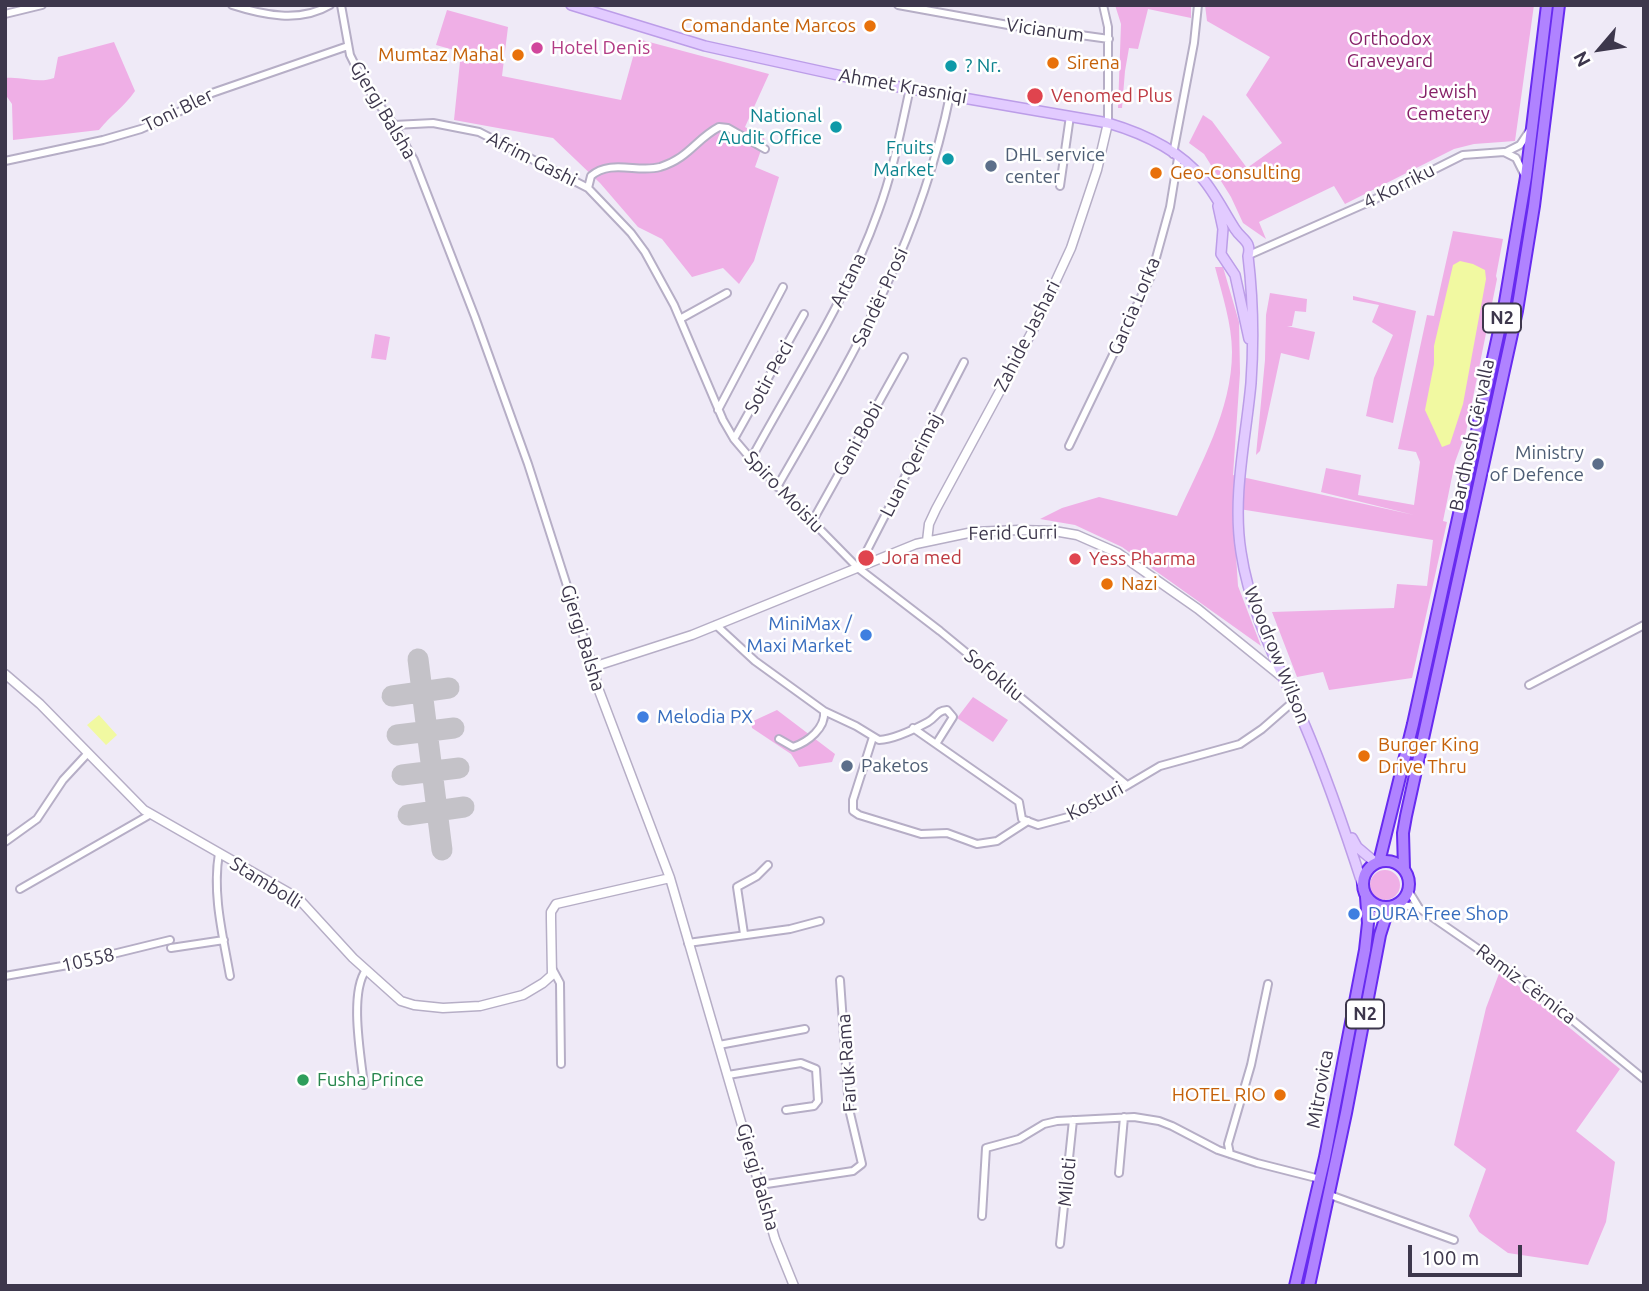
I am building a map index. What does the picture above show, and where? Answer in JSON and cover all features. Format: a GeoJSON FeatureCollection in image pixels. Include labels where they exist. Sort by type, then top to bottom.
{"type":"FeatureCollection","features":[{"type":"Feature","properties":{"kind":"highway","name":"Bardhosh Gërvalla"},"geometry":{"type":"LineString","coordinates":[[1378,862],[1413,724],[1504,308],[1526,177],[1547,5]]}},
{"type":"Feature","properties":{"kind":"highway","name":"Bardhosh Gërvalla"},"geometry":{"type":"LineString","coordinates":[[1404,869],[1403,833],[1406,816],[1517,311],[1534,206],[1559,5]]}},
{"type":"Feature","properties":{"kind":"highway"},"geometry":{"type":"LineString","coordinates":[[1378,862],[1392,862],[1404,869]]}},
{"type":"Feature","properties":{"kind":"highway","name":"N2"},"geometry":{"type":"LineString","coordinates":[[1365,891],[1366,872],[1378,862]]}},
{"type":"Feature","properties":{"kind":"highway","name":"N2"},"geometry":{"type":"LineString","coordinates":[[1396,905],[1408,890],[1409,883],[1404,869]]}},
{"type":"Feature","properties":{"kind":"highway"},"geometry":{"type":"LineString","coordinates":[[1365,891],[1378,906],[1396,905]]}},
{"type":"Feature","properties":{"kind":"highway","name":"Mitrovica"},"geometry":{"type":"LineString","coordinates":[[1295,1286],[1321,1179],[1366,941],[1368,914],[1365,891]]}},
{"type":"Feature","properties":{"kind":"highway","name":"Mitrovica"},"geometry":{"type":"LineString","coordinates":[[1309,1286],[1330,1195],[1380,935],[1396,905]]}},
{"type":"Feature","properties":{"kind":"main road","name":"Ahmet Krasniqi"},"geometry":{"type":"LineString","coordinates":[[571,5],[705,46],[865,81],[1108,123],[1140,134],[1176,156],[1202,177],[1250,247],[1248,255],[1253,296],[1252,354]]}},
{"type":"Feature","properties":{"kind":"main road","name":"Ahmet Krasniqi"},"geometry":{"type":"LineString","coordinates":[[1215,197],[1222,220],[1223,240]]}},
{"type":"Feature","properties":{"kind":"main road"},"geometry":{"type":"LineString","coordinates":[[1243,237],[1230,235],[1223,240],[1220,249],[1238,287],[1252,354]]}},
{"type":"Feature","properties":{"kind":"main road"},"geometry":{"type":"LineString","coordinates":[[1227,262],[1236,264],[1248,255]]}},
{"type":"Feature","properties":{"kind":"main road","name":"Woodrow Wilson"},"geometry":{"type":"LineString","coordinates":[[1252,354],[1239,503],[1241,550],[1251,597],[1344,825]]}},
{"type":"Feature","properties":{"kind":"main road"},"geometry":{"type":"LineString","coordinates":[[1344,825],[1357,847],[1378,862]]}},
{"type":"Feature","properties":{"kind":"main road"},"geometry":{"type":"LineString","coordinates":[[1344,825],[1365,891]]}},
{"type":"Feature","properties":{"kind":"street"},"geometry":{"type":"LineString","coordinates":[[5,14],[42,5]]}},
{"type":"Feature","properties":{"kind":"street"},"geometry":{"type":"LineString","coordinates":[[232,5],[278,16],[319,10],[330,5]]}},
{"type":"Feature","properties":{"kind":"street","name":"Gjergj Balsha"},"geometry":{"type":"LineString","coordinates":[[341,5],[348,46],[365,85],[394,125],[420,175],[514,423],[598,688],[670,878],[775,1239],[794,1286]]}},
{"type":"Feature","properties":{"kind":"street","name":"Vicianum"},"geometry":{"type":"LineString","coordinates":[[898,5],[1020,27],[1109,39]]}},
{"type":"Feature","properties":{"kind":"street"},"geometry":{"type":"LineString","coordinates":[[1103,5],[1109,39],[1108,123]]}},
{"type":"Feature","properties":{"kind":"street","name":"Garcia Lorka"},"geometry":{"type":"LineString","coordinates":[[1069,446],[1151,275],[1170,207],[1198,5]]}},
{"type":"Feature","properties":{"kind":"street","name":"Toni Bler"},"geometry":{"type":"LineString","coordinates":[[5,161],[141,129],[212,93],[348,46]]}},
{"type":"Feature","properties":{"kind":"street","name":"Artana"},"geometry":{"type":"LineString","coordinates":[[751,459],[826,324],[869,235],[895,152],[910,88]]}},
{"type":"Feature","properties":{"kind":"street","name":"Sandër Prosi"},"geometry":{"type":"LineString","coordinates":[[777,486],[873,318],[898,264],[933,170],[950,94]]}},
{"type":"Feature","properties":{"kind":"street"},"geometry":{"type":"LineString","coordinates":[[1060,186],[1070,116]]}},
{"type":"Feature","properties":{"kind":"street","name":"Afrim Gashi"},"geometry":{"type":"LineString","coordinates":[[394,125],[433,123],[479,132],[588,188],[591,176],[608,168],[648,169],[674,161],[688,154],[719,127],[728,128],[765,149]]}},
{"type":"Feature","properties":{"kind":"street","name":"Zahide Jashari"},"geometry":{"type":"LineString","coordinates":[[927,541],[929,524],[936,509],[1034,327],[1071,248],[1097,170],[1108,123]]}},
{"type":"Feature","properties":{"kind":"street"},"geometry":{"type":"LineString","coordinates":[[1504,152],[1516,148],[1532,128]]}},
{"type":"Feature","properties":{"kind":"street"},"geometry":{"type":"LineString","coordinates":[[1504,152],[1516,158],[1526,177]]}},
{"type":"Feature","properties":{"kind":"street","name":"4 Korriku"},"geometry":{"type":"LineString","coordinates":[[1248,255],[1369,202],[1455,158],[1471,153],[1504,152]]}},
{"type":"Feature","properties":{"kind":"street","name":"Spiro Moisiu"},"geometry":{"type":"LineString","coordinates":[[588,188],[638,242],[680,319],[718,410],[734,439],[858,568]]}},
{"type":"Feature","properties":{"kind":"street"},"geometry":{"type":"LineString","coordinates":[[1243,237],[1259,247],[1266,247]]}},
{"type":"Feature","properties":{"kind":"street"},"geometry":{"type":"LineString","coordinates":[[718,410],[783,287]]}},
{"type":"Feature","properties":{"kind":"street"},"geometry":{"type":"LineString","coordinates":[[680,319],[727,293]]}},
{"type":"Feature","properties":{"kind":"street","name":"Sotir Peci"},"geometry":{"type":"LineString","coordinates":[[734,439],[804,314]]}},
{"type":"Feature","properties":{"kind":"street","name":"Gani Bobi"},"geometry":{"type":"LineString","coordinates":[[812,522],[904,357]]}},
{"type":"Feature","properties":{"kind":"street","name":"Luan Qerimaj"},"geometry":{"type":"LineString","coordinates":[[858,568],[964,362]]}},
{"type":"Feature","properties":{"kind":"street","name":"Ferid Curri"},"geometry":{"type":"LineString","coordinates":[[593,667],[716,625],[902,549],[973,532],[1019,530],[1065,532],[1089,539],[1118,553],[1168,586],[1249,648],[1284,679]]}},
{"type":"Feature","properties":{"kind":"street","name":"Sofokliu"},"geometry":{"type":"LineString","coordinates":[[858,568],[940,631],[1127,785]]}},
{"type":"Feature","properties":{"kind":"street"},"geometry":{"type":"LineString","coordinates":[[716,625],[755,661],[824,711],[873,737],[886,740],[933,719],[938,711],[947,710],[953,716],[936,744]]}},
{"type":"Feature","properties":{"kind":"street"},"geometry":{"type":"LineString","coordinates":[[1529,685],[1644,625]]}},
{"type":"Feature","properties":{"kind":"street","name":"Stambolli"},"geometry":{"type":"LineString","coordinates":[[5,674],[40,704],[136,803],[298,898],[366,970],[401,1001],[443,1008],[480,1006],[523,995],[550,978],[553,970]]}},
{"type":"Feature","properties":{"kind":"street","name":"Kosturi"},"geometry":{"type":"LineString","coordinates":[[1028,821],[1038,825],[1068,817],[1160,766],[1240,744],[1294,701]]}},
{"type":"Feature","properties":{"kind":"street"},"geometry":{"type":"LineString","coordinates":[[779,739],[793,747],[812,737],[823,723],[824,711]]}},
{"type":"Feature","properties":{"kind":"street"},"geometry":{"type":"LineString","coordinates":[[914,728],[1019,802],[1022,818],[1028,821]]}},
{"type":"Feature","properties":{"kind":"street"},"geometry":{"type":"LineString","coordinates":[[873,737],[853,800],[853,811],[921,834],[947,833],[977,844],[996,841],[1028,821]]}},
{"type":"Feature","properties":{"kind":"street"},"geometry":{"type":"LineString","coordinates":[[5,842],[37,819],[63,780],[88,753]]}},
{"type":"Feature","properties":{"kind":"street"},"geometry":{"type":"LineString","coordinates":[[20,889],[151,814]]}},
{"type":"Feature","properties":{"kind":"street"},"geometry":{"type":"LineString","coordinates":[[219,853],[216,886],[230,976]]}},
{"type":"Feature","properties":{"kind":"street"},"geometry":{"type":"LineString","coordinates":[[744,934],[737,887],[757,876],[768,865]]}},
{"type":"Feature","properties":{"kind":"street"},"geometry":{"type":"LineString","coordinates":[[561,1064],[560,983],[553,970],[551,912],[556,904],[670,878]]}},
{"type":"Feature","properties":{"kind":"street","name":"Ramiz Cërnica"},"geometry":{"type":"LineString","coordinates":[[1408,890],[1419,908],[1526,982],[1644,1079]]}},
{"type":"Feature","properties":{"kind":"street"},"geometry":{"type":"LineString","coordinates":[[1396,905],[1419,908]]}},
{"type":"Feature","properties":{"kind":"street"},"geometry":{"type":"LineString","coordinates":[[688,943],[790,929],[820,920]]}},
{"type":"Feature","properties":{"kind":"street","name":"10558"},"geometry":{"type":"LineString","coordinates":[[5,976],[68,965],[170,940]]}},
{"type":"Feature","properties":{"kind":"street"},"geometry":{"type":"LineString","coordinates":[[171,948],[224,940]]}},
{"type":"Feature","properties":{"kind":"street"},"geometry":{"type":"LineString","coordinates":[[364,1085],[358,1012],[360,981],[366,970]]}},
{"type":"Feature","properties":{"kind":"street","name":"Faruk Rama"},"geometry":{"type":"LineString","coordinates":[[760,1185],[853,1171],[862,1164],[849,1109],[840,980]]}},
{"type":"Feature","properties":{"kind":"street"},"geometry":{"type":"LineString","coordinates":[[1230,1154],[1228,1144],[1251,1065],[1268,984]]}},
{"type":"Feature","properties":{"kind":"street"},"geometry":{"type":"LineString","coordinates":[[719,1045],[805,1029]]}},
{"type":"Feature","properties":{"kind":"street"},"geometry":{"type":"LineString","coordinates":[[728,1075],[801,1063],[816,1069],[818,1101],[814,1106],[786,1110]]}},
{"type":"Feature","properties":{"kind":"street"},"geometry":{"type":"LineString","coordinates":[[982,1216],[986,1148],[1019,1139],[1044,1125],[1073,1120],[1124,1117],[1159,1121],[1230,1154],[1321,1179]]}},
{"type":"Feature","properties":{"kind":"street"},"geometry":{"type":"LineString","coordinates":[[1119,1173],[1124,1117]]}},
{"type":"Feature","properties":{"kind":"street","name":"Miloti"},"geometry":{"type":"LineString","coordinates":[[1060,1244],[1073,1120]]}},
{"type":"Feature","properties":{"kind":"street"},"geometry":{"type":"LineString","coordinates":[[1330,1195],[1454,1240]]}},
{"type":"Feature","properties":{"kind":"green space"},"geometry":{"type":"Polygon","coordinates":[[[1115,5],[1191,5],[1191,18],[1148,9],[1138,49],[1129,48],[1122,108],[1118,108],[1121,24],[1115,5]]]}},
{"type":"Feature","properties":{"kind":"green space"},"geometry":{"type":"Polygon","coordinates":[[[1205,5],[1534,5],[1515,141],[1474,144],[1454,149],[1345,204],[1334,186],[1259,222],[1266,239],[1243,223],[1231,197],[1204,154],[1189,143],[1203,115],[1212,121],[1247,168],[1282,143],[1246,95],[1270,57],[1207,21],[1205,5]]]}},
{"type":"Feature","properties":{"kind":"green space"},"geometry":{"type":"Polygon","coordinates":[[[447,10],[508,27],[502,76],[621,100],[638,39],[769,74],[745,127],[765,139],[755,167],[779,177],[754,261],[739,284],[723,268],[692,277],[662,239],[638,227],[600,183],[553,138],[454,120],[461,52],[436,45],[447,10]]]}},
{"type":"Feature","properties":{"kind":"green space"},"geometry":{"type":"Polygon","coordinates":[[[114,42],[135,91],[99,130],[13,140],[12,104],[5,94],[5,78],[54,78],[58,57],[114,42]]]}},
{"type":"Feature","properties":{"kind":"green space"},"geometry":{"type":"Polygon","coordinates":[[[1453,231],[1503,239],[1466,432],[1455,462],[1443,521],[1447,522],[1412,678],[1329,690],[1323,672],[1297,677],[1272,612],[1394,608],[1397,584],[1427,586],[1433,540],[1233,508],[1238,586],[1261,646],[1122,547],[1075,525],[1040,519],[1062,508],[1099,497],[1177,516],[1221,416],[1231,374],[1230,331],[1215,267],[1223,267],[1239,322],[1240,373],[1233,475],[1414,515],[1321,492],[1326,468],[1361,475],[1358,495],[1414,505],[1420,462],[1416,452],[1398,449],[1427,315],[1434,316],[1453,231]]]}},
{"type":"Feature","properties":{"kind":"green space"},"geometry":{"type":"Polygon","coordinates":[[[1270,293],[1307,299],[1306,312],[1295,311],[1292,326],[1287,326],[1315,332],[1309,360],[1281,353],[1260,451],[1256,455],[1265,360],[1266,315],[1270,293]]]}},
{"type":"Feature","properties":{"kind":"green space"},"geometry":{"type":"Polygon","coordinates":[[[1353,296],[1416,311],[1393,423],[1366,416],[1374,378],[1393,335],[1372,322],[1379,305],[1353,300],[1353,296]]]}},
{"type":"Feature","properties":{"kind":"green space"},"geometry":{"type":"Polygon","coordinates":[[[375,334],[390,337],[386,360],[371,358],[375,334]]]}},
{"type":"Feature","properties":{"kind":"green space"},"geometry":{"type":"Polygon","coordinates":[[[973,697],[1008,720],[993,742],[957,718],[973,697]]]}},
{"type":"Feature","properties":{"kind":"green space"},"geometry":{"type":"Polygon","coordinates":[[[777,710],[835,754],[832,762],[799,767],[791,754],[752,728],[751,722],[777,710]]]}},
{"type":"Feature","properties":{"kind":"green space"},"geometry":{"type":"Polygon","coordinates":[[[1385,870],[1391,871],[1399,879],[1399,891],[1391,899],[1385,900],[1379,899],[1371,891],[1370,885],[1371,879],[1379,871],[1385,870]]]}},
{"type":"Feature","properties":{"kind":"green space"},"geometry":{"type":"Polygon","coordinates":[[[1500,971],[1620,1069],[1576,1131],[1615,1162],[1606,1222],[1588,1265],[1508,1253],[1479,1232],[1469,1216],[1486,1169],[1454,1145],[1486,1008],[1500,971]]]}},
{"type":"Feature","properties":{"kind":"shaded area"},"geometry":{"type":"Polygon","coordinates":[[[1460,261],[1485,270],[1486,279],[1463,404],[1450,444],[1442,447],[1425,410],[1434,364],[1434,346],[1453,265],[1460,261]]]}},
{"type":"Feature","properties":{"kind":"shaded area"},"geometry":{"type":"Polygon","coordinates":[[[99,715],[117,735],[106,745],[87,725],[99,715]]]}},
{"type":"Feature","properties":{"kind":"taxiway"},"geometry":{"type":"LineString","coordinates":[[418,659],[442,850]]}},
{"type":"Feature","properties":{"kind":"taxiway"},"geometry":{"type":"LineString","coordinates":[[392,696],[449,688]]}},
{"type":"Feature","properties":{"kind":"taxiway"},"geometry":{"type":"LineString","coordinates":[[397,735],[454,728]]}},
{"type":"Feature","properties":{"kind":"taxiway"},"geometry":{"type":"LineString","coordinates":[[402,775],[459,768]]}},
{"type":"Feature","properties":{"kind":"taxiway"},"geometry":{"type":"LineString","coordinates":[[408,815],[464,807]]}},
{"type":"Feature","properties":{"kind":"place","name":"Comandante Marcos"},"geometry":{"type":"Point","coordinates":[870,26]}},
{"type":"Feature","properties":{"kind":"place","name":"Hotel Denis"},"geometry":{"type":"Point","coordinates":[537,48]}},
{"type":"Feature","properties":{"kind":"place","name":"Mumtaz Mahal"},"geometry":{"type":"Point","coordinates":[518,55]}},
{"type":"Feature","properties":{"kind":"place","name":"Sirena"},"geometry":{"type":"Point","coordinates":[1053,63]}},
{"type":"Feature","properties":{"kind":"place","name":"? Nr."},"geometry":{"type":"Point","coordinates":[951,66]}},
{"type":"Feature","properties":{"kind":"place","name":"Venomed Plus"},"geometry":{"type":"Point","coordinates":[1035,96]}},
{"type":"Feature","properties":{"kind":"place","name":"National Audit Office"},"geometry":{"type":"Point","coordinates":[836,127]}},
{"type":"Feature","properties":{"kind":"place","name":"Fruits Market"},"geometry":{"type":"Point","coordinates":[948,159]}},
{"type":"Feature","properties":{"kind":"place","name":"DHL service center"},"geometry":{"type":"Point","coordinates":[991,166]}},
{"type":"Feature","properties":{"kind":"place","name":"Geo-Consulting"},"geometry":{"type":"Point","coordinates":[1156,173]}},
{"type":"Feature","properties":{"kind":"place","name":"Ministry of Defence"},"geometry":{"type":"Point","coordinates":[1598,464]}},
{"type":"Feature","properties":{"kind":"place","name":"Jora med"},"geometry":{"type":"Point","coordinates":[866,558]}},
{"type":"Feature","properties":{"kind":"place","name":"Yess Pharma"},"geometry":{"type":"Point","coordinates":[1075,559]}},
{"type":"Feature","properties":{"kind":"place","name":"Nazi"},"geometry":{"type":"Point","coordinates":[1107,584]}},
{"type":"Feature","properties":{"kind":"place","name":"MiniMax / Maxi Market"},"geometry":{"type":"Point","coordinates":[866,635]}},
{"type":"Feature","properties":{"kind":"place","name":"Melodia PX"},"geometry":{"type":"Point","coordinates":[643,717]}},
{"type":"Feature","properties":{"kind":"place","name":"Burger King Drive Thru"},"geometry":{"type":"Point","coordinates":[1364,756]}},
{"type":"Feature","properties":{"kind":"place","name":"Paketos"},"geometry":{"type":"Point","coordinates":[847,766]}},
{"type":"Feature","properties":{"kind":"place","name":"DURA Free Shop"},"geometry":{"type":"Point","coordinates":[1354,914]}},
{"type":"Feature","properties":{"kind":"place","name":"Fusha Prince"},"geometry":{"type":"Point","coordinates":[303,1080]}},
{"type":"Feature","properties":{"kind":"place","name":"HOTEL RIO"},"geometry":{"type":"Point","coordinates":[1280,1095]}},
{"type":"Feature","properties":{"kind":"park label","name":"Orthodox Graveyard"},"geometry":{"type":"Point","coordinates":[1390,50]}},
{"type":"Feature","properties":{"kind":"park label","name":"Jewish Cemetery"},"geometry":{"type":"Point","coordinates":[1448,103]}}]}
